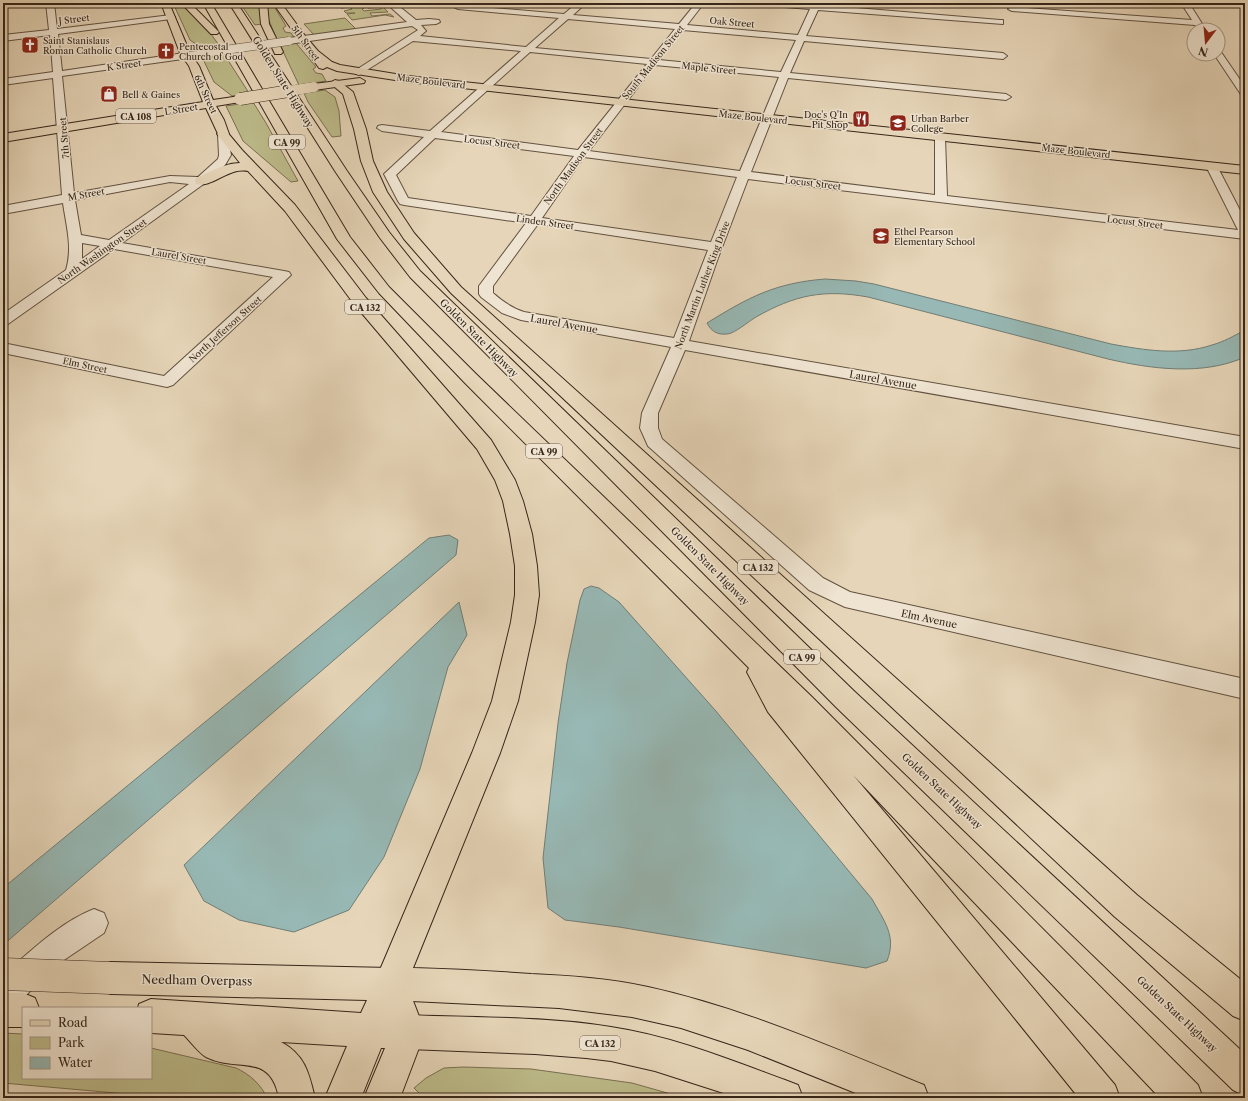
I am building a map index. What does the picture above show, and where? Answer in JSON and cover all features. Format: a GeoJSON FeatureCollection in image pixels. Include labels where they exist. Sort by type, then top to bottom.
{"type":"FeatureCollection","features":[{"type":"Feature","properties":{"kind":"main road","name":"6th Street"},"geometry":{"type":"LineString","coordinates":[[165,3],[187,56],[194,66],[209,104],[221,127]]}},
{"type":"Feature","properties":{"kind":"main road"},"geometry":{"type":"LineString","coordinates":[[185,3],[195,11],[216,34],[231,45]]}},
{"type":"Feature","properties":{"kind":"main road","name":"CA 99"},"geometry":{"type":"LineString","coordinates":[[207,3],[344,239],[384,290],[445,354],[803,705],[1185,1098]]}},
{"type":"Feature","properties":{"kind":"main road","name":"Golden State Highway"},"geometry":{"type":"LineString","coordinates":[[233,3],[299,105],[317,137],[375,222],[396,252],[434,294],[840,694],[1245,1078]]}},
{"type":"Feature","properties":{"kind":"main road"},"geometry":{"type":"LineString","coordinates":[[263,3],[265,24],[284,64],[299,105]]}},
{"type":"Feature","properties":{"kind":"main road","name":"5th Street"},"geometry":{"type":"LineString","coordinates":[[278,3],[303,39],[315,53],[325,85]]}},
{"type":"Feature","properties":{"kind":"main road","name":"Maze Boulevard"},"geometry":{"type":"LineString","coordinates":[[315,53],[328,64],[337,68],[408,79],[1245,170]]}},
{"type":"Feature","properties":{"kind":"main road","name":"L Street"},"geometry":{"type":"LineString","coordinates":[[3,138],[325,85],[359,78],[386,76]]}},
{"type":"Feature","properties":{"kind":"main road","name":"L Street"},"geometry":{"type":"LineString","coordinates":[[325,85],[379,79],[408,79]]}},
{"type":"Feature","properties":{"kind":"main road"},"geometry":{"type":"LineString","coordinates":[[325,85],[344,101],[347,128]]}},
{"type":"Feature","properties":{"kind":"main road","name":"CA 132"},"geometry":{"type":"LineString","coordinates":[[325,85],[348,92],[360,129],[367,161],[380,192],[409,236],[456,290],[1126,906],[1245,1004]]}},
{"type":"Feature","properties":{"kind":"main road","name":"CA 132"},"geometry":{"type":"LineString","coordinates":[[221,127],[259,167],[360,301],[484,445],[505,480],[513,501],[521,534],[526,566],[527,595],[524,622],[505,701],[486,753],[371,1030],[539,1037],[610,1044],[704,1067],[785,1098]]}},
{"type":"Feature","properties":{"kind":"main road"},"geometry":{"type":"LineString","coordinates":[[354,158],[375,222]]}},
{"type":"Feature","properties":{"kind":"main road"},"geometry":{"type":"LineString","coordinates":[[201,181],[234,166],[242,165],[259,167]]}},
{"type":"Feature","properties":{"kind":"main road"},"geometry":{"type":"LineString","coordinates":[[289,187],[386,308],[445,354]]}},
{"type":"Feature","properties":{"kind":"main road"},"geometry":{"type":"LineString","coordinates":[[753,656],[777,704],[1102,1098]]}},
{"type":"Feature","properties":{"kind":"main road","name":"Needham Overpass"},"geometry":{"type":"LineString","coordinates":[[3,974],[111,978],[448,985],[597,995],[645,1003],[694,1015],[743,1031],[912,1098]]}},
{"type":"Feature","properties":{"kind":"main road"},"geometry":{"type":"LineString","coordinates":[[382,1098],[408,1032],[390,984]]}},
{"type":"Feature","properties":{"kind":"main road"},"geometry":{"type":"LineString","coordinates":[[3,1010],[22,1010]]}},
{"type":"Feature","properties":{"kind":"main road"},"geometry":{"type":"LineString","coordinates":[[152,1016],[268,1025],[371,1030],[343,1098]]}},
{"type":"Feature","properties":{"kind":"main road"},"geometry":{"type":"LineString","coordinates":[[192,1019],[216,1044],[261,1050],[281,1061],[293,1078],[298,1098]]}},
{"type":"Feature","properties":{"kind":"street","name":"7th Street"},"geometry":{"type":"LineString","coordinates":[[50,3],[63,128],[68,197],[74,238],[75,263],[72,272]]}},
{"type":"Feature","properties":{"kind":"street"},"geometry":{"type":"LineString","coordinates":[[359,72],[422,30],[390,3]]}},
{"type":"Feature","properties":{"kind":"street"},"geometry":{"type":"LineString","coordinates":[[432,135],[582,3]]}},
{"type":"Feature","properties":{"kind":"street","name":"South Madison Street"},"geometry":{"type":"LineString","coordinates":[[620,103],[700,3]]}},
{"type":"Feature","properties":{"kind":"street"},"geometry":{"type":"LineString","coordinates":[[759,3],[816,5],[1000,22]]}},
{"type":"Feature","properties":{"kind":"street"},"geometry":{"type":"LineString","coordinates":[[1062,3],[1065,13]]}},
{"type":"Feature","properties":{"kind":"street"},"geometry":{"type":"LineString","coordinates":[[1185,3],[1196,22]]}},
{"type":"Feature","properties":{"kind":"street","name":"North Martin Luther King Drive"},"geometry":{"type":"LineString","coordinates":[[661,449],[654,442],[650,434],[650,412],[680,344],[744,175],[816,5]]}},
{"type":"Feature","properties":{"kind":"street","name":"Oak Street"},"geometry":{"type":"LineString","coordinates":[[458,7],[1003,56]]}},
{"type":"Feature","properties":{"kind":"street"},"geometry":{"type":"LineString","coordinates":[[1012,9],[1186,22]]}},
{"type":"Feature","properties":{"kind":"street","name":"J Street"},"geometry":{"type":"LineString","coordinates":[[3,38],[172,17]]}},
{"type":"Feature","properties":{"kind":"street","name":"K Street"},"geometry":{"type":"LineString","coordinates":[[3,82],[439,20],[422,30]]}},
{"type":"Feature","properties":{"kind":"street","name":"Maple Street"},"geometry":{"type":"LineString","coordinates":[[412,38],[1006,97]]}},
{"type":"Feature","properties":{"kind":"street"},"geometry":{"type":"LineString","coordinates":[[1223,62],[1245,94]]}},
{"type":"Feature","properties":{"kind":"street","name":"North Madison Street"},"geometry":{"type":"LineString","coordinates":[[521,316],[510,313],[497,304],[486,294],[486,286],[534,221],[558,185],[583,154],[620,103]]}},
{"type":"Feature","properties":{"kind":"street","name":"6th Street"},"geometry":{"type":"LineString","coordinates":[[219,164],[225,156],[221,127]]}},
{"type":"Feature","properties":{"kind":"street","name":"Locust Street"},"geometry":{"type":"LineString","coordinates":[[382,128],[744,175],[1245,235]]}},
{"type":"Feature","properties":{"kind":"street","name":"Linden Street"},"geometry":{"type":"LineString","coordinates":[[432,135],[390,174],[404,201],[716,247]]}},
{"type":"Feature","properties":{"kind":"street"},"geometry":{"type":"LineString","coordinates":[[940,137],[941,199]]}},
{"type":"Feature","properties":{"kind":"street"},"geometry":{"type":"LineString","coordinates":[[201,181],[207,173],[219,164]]}},
{"type":"Feature","properties":{"kind":"street","name":"M Street"},"geometry":{"type":"LineString","coordinates":[[3,210],[170,179],[219,164]]}},
{"type":"Feature","properties":{"kind":"street"},"geometry":{"type":"LineString","coordinates":[[1212,166],[1245,232]]}},
{"type":"Feature","properties":{"kind":"street","name":"M Street"},"geometry":{"type":"LineString","coordinates":[[170,179],[201,181]]}},
{"type":"Feature","properties":{"kind":"street","name":"North Washington Street"},"geometry":{"type":"LineString","coordinates":[[3,321],[201,181]]}},
{"type":"Feature","properties":{"kind":"street","name":"Laurel Street"},"geometry":{"type":"LineString","coordinates":[[74,238],[284,275]]}},
{"type":"Feature","properties":{"kind":"street","name":"North Jefferson Street"},"geometry":{"type":"LineString","coordinates":[[167,382],[284,275]]}},
{"type":"Feature","properties":{"kind":"street","name":"Laurel Avenue"},"geometry":{"type":"LineString","coordinates":[[521,316],[1245,443]]}},
{"type":"Feature","properties":{"kind":"street","name":"Elm Street"},"geometry":{"type":"LineString","coordinates":[[3,348],[167,382]]}},
{"type":"Feature","properties":{"kind":"street","name":"Elm Avenue"},"geometry":{"type":"LineString","coordinates":[[661,449],[816,584],[845,599],[1245,689]]}},
{"type":"Feature","properties":{"kind":"street"},"geometry":{"type":"LineString","coordinates":[[3,995],[54,950],[94,923]]}},
{"type":"Feature","properties":{"kind":"green space"},"geometry":{"type":"Polygon","coordinates":[[[173,3],[180,3],[201,20],[221,48],[204,50],[190,40],[173,3]]]}},
{"type":"Feature","properties":{"kind":"green space"},"geometry":{"type":"Polygon","coordinates":[[[240,3],[259,3],[262,24],[255,25],[240,3]]]}},
{"type":"Feature","properties":{"kind":"green space"},"geometry":{"type":"Polygon","coordinates":[[[267,3],[272,3],[286,26],[283,28],[285,32],[291,33],[294,37],[277,40],[268,18],[267,3]]]}},
{"type":"Feature","properties":{"kind":"green space"},"geometry":{"type":"Polygon","coordinates":[[[379,3],[388,12],[370,13],[372,16],[390,14],[394,17],[385,15],[352,20],[347,14],[355,13],[346,13],[344,11],[352,9],[349,7],[359,6],[353,7],[364,8],[362,9],[364,11],[381,9],[382,7],[368,8],[378,6],[377,4],[366,5],[379,3]]]}},
{"type":"Feature","properties":{"kind":"green space"},"geometry":{"type":"Polygon","coordinates":[[[345,18],[356,29],[314,35],[304,24],[345,18]]]}},
{"type":"Feature","properties":{"kind":"green space"},"geometry":{"type":"Polygon","coordinates":[[[296,43],[316,67],[313,69],[316,73],[322,74],[326,81],[299,85],[280,45],[296,43]]]}},
{"type":"Feature","properties":{"kind":"green space"},"geometry":{"type":"Polygon","coordinates":[[[224,54],[249,93],[232,96],[214,82],[202,57],[224,54]]]}},
{"type":"Feature","properties":{"kind":"green space"},"geometry":{"type":"Polygon","coordinates":[[[325,90],[335,97],[339,111],[341,136],[332,137],[308,102],[304,93],[325,90]]]}},
{"type":"Feature","properties":{"kind":"green space"},"geometry":{"type":"Polygon","coordinates":[[[253,102],[298,181],[291,182],[243,141],[226,106],[253,102]]]}},
{"type":"Feature","properties":{"kind":"green space"},"geometry":{"type":"Polygon","coordinates":[[[3,1033],[22,1034],[22,1079],[152,1079],[152,1048],[236,1068],[254,1080],[267,1098],[172,1098],[3,1083],[3,1033]]]}},
{"type":"Feature","properties":{"kind":"green space"},"geometry":{"type":"Polygon","coordinates":[[[463,1067],[531,1069],[632,1083],[685,1098],[419,1098],[421,1095],[414,1088],[426,1078],[444,1068],[463,1067]]]}},
{"type":"Feature","properties":{"kind":"water"},"geometry":{"type":"Polygon","coordinates":[[[825,279],[874,284],[1111,344],[1149,350],[1174,351],[1200,348],[1233,337],[1245,330],[1245,357],[1229,363],[1195,369],[1142,366],[1108,359],[868,297],[837,294],[810,296],[784,303],[770,309],[730,333],[717,333],[710,328],[707,323],[736,306],[763,293],[791,284],[825,279]]]}},
{"type":"Feature","properties":{"kind":"water"},"geometry":{"type":"Polygon","coordinates":[[[449,535],[458,540],[456,555],[3,945],[3,888],[429,538],[449,535]]]}},
{"type":"Feature","properties":{"kind":"water"},"geometry":{"type":"Polygon","coordinates":[[[591,586],[599,588],[619,602],[715,710],[872,899],[885,922],[890,936],[891,944],[887,961],[866,968],[619,927],[565,920],[548,908],[543,858],[558,723],[567,663],[580,600],[584,589],[591,586]]]}},
{"type":"Feature","properties":{"kind":"water"},"geometry":{"type":"Polygon","coordinates":[[[459,602],[467,635],[448,667],[420,769],[384,857],[349,910],[294,932],[239,920],[204,901],[184,865],[459,602]]]}},
{"type":"Feature","properties":{"kind":"place","name":"Saint Stanislaus Roman Catholic Church"},"geometry":{"type":"Point","coordinates":[30,45]}},
{"type":"Feature","properties":{"kind":"place","name":"Pentecostal Church of God"},"geometry":{"type":"Point","coordinates":[166,51]}},
{"type":"Feature","properties":{"kind":"place","name":"Bell & Gaines"},"geometry":{"type":"Point","coordinates":[109,94]}},
{"type":"Feature","properties":{"kind":"place","name":"Doc's Q'In Pit Shop"},"geometry":{"type":"Point","coordinates":[861,119]}},
{"type":"Feature","properties":{"kind":"place","name":"Urban Barber College"},"geometry":{"type":"Point","coordinates":[898,123]}},
{"type":"Feature","properties":{"kind":"place","name":"Ethel Pearson Elementary School"},"geometry":{"type":"Point","coordinates":[881,236]}}]}
